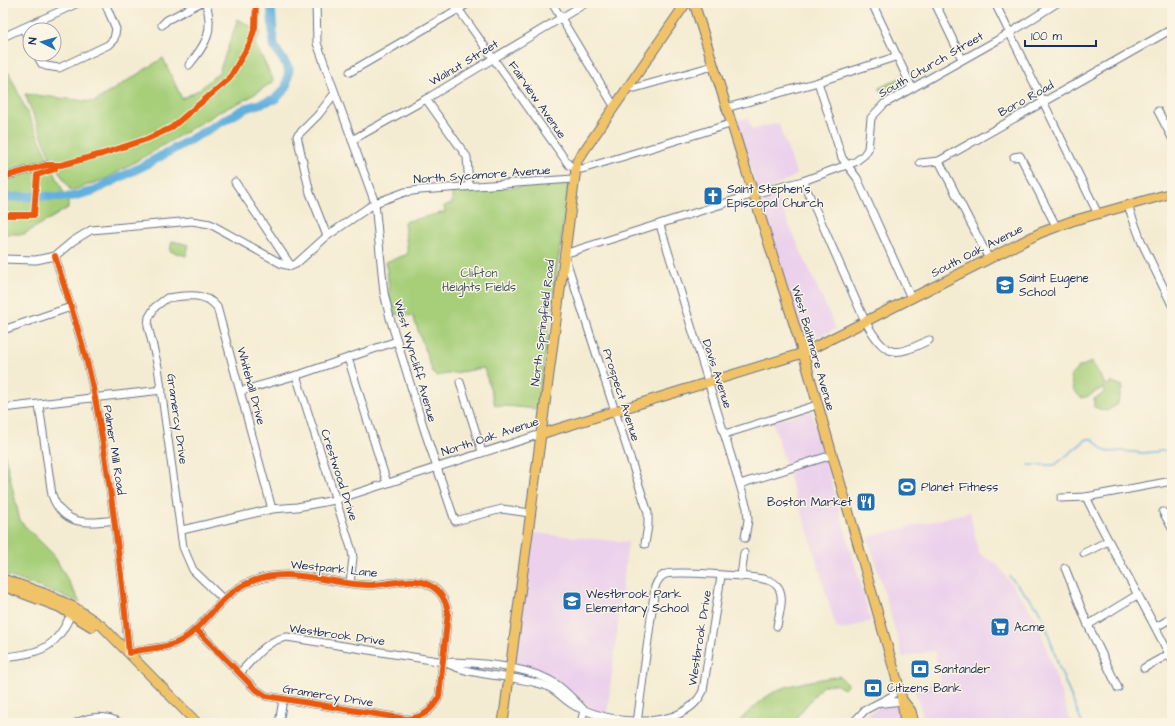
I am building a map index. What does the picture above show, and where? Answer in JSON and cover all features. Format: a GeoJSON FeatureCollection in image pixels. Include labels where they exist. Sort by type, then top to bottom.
{"type":"FeatureCollection","features":[{"type":"Feature","properties":{"kind":"main road","name":"North Springfield Road"},"geometry":{"type":"LineString","coordinates":[[503,723],[575,168],[582,151],[686,3]]}},
{"type":"Feature","properties":{"kind":"main road","name":"West Baltimore Avenue"},"geometry":{"type":"LineString","coordinates":[[694,3],[730,124],[754,194],[803,353],[903,701]]}},
{"type":"Feature","properties":{"kind":"main road"},"geometry":{"type":"LineString","coordinates":[[678,15],[692,15],[700,23]]}},
{"type":"Feature","properties":{"kind":"main road","name":"South Oak Avenue"},"geometry":{"type":"LineString","coordinates":[[803,353],[1056,226],[1172,193]]}},
{"type":"Feature","properties":{"kind":"main road","name":"North Oak Avenue"},"geometry":{"type":"LineString","coordinates":[[541,434],[803,353]]}},
{"type":"Feature","properties":{"kind":"main road"},"geometry":{"type":"LineString","coordinates":[[3,579],[31,589],[102,626],[197,723]]}},
{"type":"Feature","properties":{"kind":"main road"},"geometry":{"type":"LineString","coordinates":[[3,586],[73,611]]}},
{"type":"Feature","properties":{"kind":"main road"},"geometry":{"type":"LineString","coordinates":[[903,701],[903,715],[905,723]]}},
{"type":"Feature","properties":{"kind":"main road"},"geometry":{"type":"LineString","coordinates":[[903,701],[911,711],[914,723]]}},
{"type":"Feature","properties":{"kind":"street"},"geometry":{"type":"LineString","coordinates":[[37,22],[78,3]]}},
{"type":"Feature","properties":{"kind":"street"},"geometry":{"type":"LineString","coordinates":[[41,62],[51,68],[59,68],[108,45],[114,39],[116,29],[105,3]]}},
{"type":"Feature","properties":{"kind":"street"},"geometry":{"type":"LineString","coordinates":[[162,25],[167,20],[200,3]]}},
{"type":"Feature","properties":{"kind":"street"},"geometry":{"type":"LineString","coordinates":[[189,65],[197,55],[210,30],[211,20],[206,3]]}},
{"type":"Feature","properties":{"kind":"street","name":"West Wyncliff Avenue"},"geometry":{"type":"LineString","coordinates":[[316,3],[317,43],[375,203],[384,293],[397,341],[454,521],[502,509],[530,513]]}},
{"type":"Feature","properties":{"kind":"street"},"geometry":{"type":"LineString","coordinates":[[350,72],[456,6],[469,3]]}},
{"type":"Feature","properties":{"kind":"street"},"geometry":{"type":"LineString","coordinates":[[552,3],[614,106]]}},
{"type":"Feature","properties":{"kind":"street","name":"Walnut Street"},"geometry":{"type":"LineString","coordinates":[[352,140],[426,99],[493,57],[586,3]]}},
{"type":"Feature","properties":{"kind":"street"},"geometry":{"type":"LineString","coordinates":[[872,3],[912,88]]}},
{"type":"Feature","properties":{"kind":"street"},"geometry":{"type":"LineString","coordinates":[[935,3],[962,59]]}},
{"type":"Feature","properties":{"kind":"street"},"geometry":{"type":"LineString","coordinates":[[995,3],[1098,214]]}},
{"type":"Feature","properties":{"kind":"street","name":"South Church Street"},"geometry":{"type":"LineString","coordinates":[[564,254],[660,225],[754,194],[802,181],[848,165],[862,158],[869,144],[870,124],[874,113],[884,104],[1010,33],[1057,3]]}},
{"type":"Feature","properties":{"kind":"street","name":"Fairview Avenue"},"geometry":{"type":"LineString","coordinates":[[456,6],[569,165],[575,168]]}},
{"type":"Feature","properties":{"kind":"street"},"geometry":{"type":"LineString","coordinates":[[3,37],[22,29]]}},
{"type":"Feature","properties":{"kind":"street","name":"Boro Road"},"geometry":{"type":"LineString","coordinates":[[920,163],[939,161],[1172,29]]}},
{"type":"Feature","properties":{"kind":"street"},"geometry":{"type":"LineString","coordinates":[[726,108],[818,82],[898,56]]}},
{"type":"Feature","properties":{"kind":"street"},"geometry":{"type":"LineString","coordinates":[[628,87],[635,88],[713,66]]}},
{"type":"Feature","properties":{"kind":"street"},"geometry":{"type":"LineString","coordinates":[[818,82],[842,158],[857,178],[911,298]]}},
{"type":"Feature","properties":{"kind":"street"},"geometry":{"type":"LineString","coordinates":[[328,236],[310,193],[297,136],[318,115],[335,93]]}},
{"type":"Feature","properties":{"kind":"street"},"geometry":{"type":"LineString","coordinates":[[426,99],[465,154],[469,164],[469,186]]}},
{"type":"Feature","properties":{"kind":"street"},"geometry":{"type":"LineString","coordinates":[[1158,111],[1172,138]]}},
{"type":"Feature","properties":{"kind":"street"},"geometry":{"type":"LineString","coordinates":[[575,168],[582,169],[730,124]]}},
{"type":"Feature","properties":{"kind":"street"},"geometry":{"type":"LineString","coordinates":[[1014,157],[1020,156],[1056,226]]}},
{"type":"Feature","properties":{"kind":"street"},"geometry":{"type":"LineString","coordinates":[[939,161],[988,259]]}},
{"type":"Feature","properties":{"kind":"street"},"geometry":{"type":"LineString","coordinates":[[3,177],[47,165]]}},
{"type":"Feature","properties":{"kind":"street","name":"North Sycamore Avenue"},"geometry":{"type":"LineString","coordinates":[[291,266],[296,264],[328,236],[375,203],[405,192],[573,179]]}},
{"type":"Feature","properties":{"kind":"street"},"geometry":{"type":"LineString","coordinates":[[802,181],[865,321],[877,342],[898,353],[907,351],[929,340]]}},
{"type":"Feature","properties":{"kind":"street"},"geometry":{"type":"LineString","coordinates":[[235,182],[291,266]]}},
{"type":"Feature","properties":{"kind":"street"},"geometry":{"type":"LineString","coordinates":[[1128,206],[1142,243],[1170,295],[1172,305]]}},
{"type":"Feature","properties":{"kind":"street"},"geometry":{"type":"LineString","coordinates":[[3,260],[36,260],[55,256],[73,240],[90,230],[192,222],[210,224],[271,259],[291,266]]}},
{"type":"Feature","properties":{"kind":"street","name":"Davis Avenue"},"geometry":{"type":"LineString","coordinates":[[660,225],[747,508],[748,520],[744,538]]}},
{"type":"Feature","properties":{"kind":"street","name":"Prospect Avenue"},"geometry":{"type":"LineString","coordinates":[[564,254],[648,513],[645,544]]}},
{"type":"Feature","properties":{"kind":"street","name":"Palmer Mill Road"},"geometry":{"type":"LineString","coordinates":[[55,256],[71,307],[95,398],[114,520],[129,653]]}},
{"type":"Feature","properties":{"kind":"street","name":"Gramercy Drive"},"geometry":{"type":"LineString","coordinates":[[181,297],[168,298],[158,303],[152,311],[148,321],[150,334],[156,351],[182,530],[183,548],[193,570],[223,599]]}},
{"type":"Feature","properties":{"kind":"street","name":"Whitehall Drive"},"geometry":{"type":"LineString","coordinates":[[181,297],[203,297],[209,299],[217,307],[272,509]]}},
{"type":"Feature","properties":{"kind":"street"},"geometry":{"type":"LineString","coordinates":[[3,330],[71,307]]}},
{"type":"Feature","properties":{"kind":"street"},"geometry":{"type":"LineString","coordinates":[[241,391],[296,375],[397,341]]}},
{"type":"Feature","properties":{"kind":"street"},"geometry":{"type":"LineString","coordinates":[[348,358],[387,483]]}},
{"type":"Feature","properties":{"kind":"street","name":"Crestwood Drive"},"geometry":{"type":"LineString","coordinates":[[296,375],[352,551],[353,558],[350,583]]}},
{"type":"Feature","properties":{"kind":"street"},"geometry":{"type":"LineString","coordinates":[[460,382],[482,452]]}},
{"type":"Feature","properties":{"kind":"street"},"geometry":{"type":"LineString","coordinates":[[3,408],[162,390]]}},
{"type":"Feature","properties":{"kind":"street"},"geometry":{"type":"LineString","coordinates":[[39,405],[52,495],[55,504],[65,514],[81,522],[90,523],[114,520]]}},
{"type":"Feature","properties":{"kind":"street"},"geometry":{"type":"LineString","coordinates":[[724,434],[817,405]]}},
{"type":"Feature","properties":{"kind":"street","name":"North Oak Avenue"},"geometry":{"type":"LineString","coordinates":[[182,530],[272,509],[297,507],[335,500],[541,434]]}},
{"type":"Feature","properties":{"kind":"street"},"geometry":{"type":"LineString","coordinates":[[740,484],[832,455]]}},
{"type":"Feature","properties":{"kind":"street"},"geometry":{"type":"LineString","coordinates":[[1061,498],[1086,497],[1172,481]]}},
{"type":"Feature","properties":{"kind":"street"},"geometry":{"type":"LineString","coordinates":[[1086,497],[1108,541],[1156,627],[1170,657],[1144,668]]}},
{"type":"Feature","properties":{"kind":"street"},"geometry":{"type":"LineString","coordinates":[[1164,512],[1172,528]]}},
{"type":"Feature","properties":{"kind":"street"},"geometry":{"type":"LineString","coordinates":[[1084,553],[1108,541]]}},
{"type":"Feature","properties":{"kind":"street"},"geometry":{"type":"LineString","coordinates":[[740,577],[744,553]]}},
{"type":"Feature","properties":{"kind":"street"},"geometry":{"type":"LineString","coordinates":[[1065,568],[1088,625],[1118,688]]}},
{"type":"Feature","properties":{"kind":"street"},"geometry":{"type":"LineString","coordinates":[[637,723],[655,587],[657,581],[663,575],[678,573],[769,580],[778,587],[781,598],[777,626]]}},
{"type":"Feature","properties":{"kind":"street","name":"Westpark Lane"},"geometry":{"type":"LineString","coordinates":[[129,653],[170,645],[183,639],[196,629],[223,599],[246,584],[268,576],[296,574],[369,586],[414,581],[426,584],[436,590],[444,599],[448,612],[444,662]]}},
{"type":"Feature","properties":{"kind":"street","name":"Westbrook Drive"},"geometry":{"type":"LineString","coordinates":[[240,672],[264,647],[277,639],[287,637],[444,662],[456,668],[509,673],[544,685],[569,704],[614,720],[637,723],[661,720],[680,713],[693,706],[700,698],[705,686],[721,576]]}},
{"type":"Feature","properties":{"kind":"street"},"geometry":{"type":"LineString","coordinates":[[1088,625],[1138,595]]}},
{"type":"Feature","properties":{"kind":"street"},"geometry":{"type":"LineString","coordinates":[[3,657],[30,655],[53,643],[65,627],[73,611]]}},
{"type":"Feature","properties":{"kind":"street"},"geometry":{"type":"LineString","coordinates":[[1156,627],[1172,618]]}},
{"type":"Feature","properties":{"kind":"street","name":"Gramercy Drive"},"geometry":{"type":"LineString","coordinates":[[196,629],[260,692],[283,700],[402,719],[416,718],[430,711],[439,697],[444,662]]}},
{"type":"Feature","properties":{"kind":"street"},"geometry":{"type":"LineString","coordinates":[[854,723],[865,710],[892,696],[898,684]]}},
{"type":"Feature","properties":{"kind":"street"},"geometry":{"type":"LineString","coordinates":[[278,723],[283,700]]}},
{"type":"Feature","properties":{"kind":"street"},"geometry":{"type":"LineString","coordinates":[[877,704],[903,701]]}},
{"type":"Feature","properties":{"kind":"street"},"geometry":{"type":"LineString","coordinates":[[581,723],[584,710]]}},
{"type":"Feature","properties":{"kind":"street"},"geometry":{"type":"LineString","coordinates":[[76,723],[88,718],[101,716],[113,719],[120,723]]}},
{"type":"Feature","properties":{"kind":"shaded area"},"geometry":{"type":"Polygon","coordinates":[[[748,118],[752,130],[778,123],[797,175],[772,187],[836,329],[804,342],[736,120],[748,118]]]}},
{"type":"Feature","properties":{"kind":"shaded area"},"geometry":{"type":"Polygon","coordinates":[[[811,411],[871,621],[842,630],[836,627],[804,518],[795,496],[773,422],[811,411]]]}},
{"type":"Feature","properties":{"kind":"shaded area"},"geometry":{"type":"Polygon","coordinates":[[[970,512],[979,554],[997,564],[1037,620],[1071,723],[925,723],[914,687],[941,681],[934,651],[903,657],[868,537],[970,512]]]}},
{"type":"Feature","properties":{"kind":"shaded area","name":"Westbrook Park Elementary School"},"geometry":{"type":"Polygon","coordinates":[[[533,533],[628,542],[607,714],[593,709],[554,679],[520,668],[516,660],[533,533]]]}},
{"type":"Feature","properties":{"kind":"shaded area"},"geometry":{"type":"Polygon","coordinates":[[[881,706],[897,706],[901,723],[880,723],[867,715],[881,706]]]}},
{"type":"Feature","properties":{"kind":"green space"},"geometry":{"type":"Polygon","coordinates":[[[238,19],[261,32],[255,44],[274,81],[247,99],[221,111],[108,178],[71,191],[51,159],[25,94],[94,102],[163,58],[182,99],[200,89],[219,72],[238,19]]]}},
{"type":"Feature","properties":{"kind":"green space"},"geometry":{"type":"Polygon","coordinates":[[[9,73],[68,202],[68,208],[24,234],[3,234],[3,75],[9,73]]]}},
{"type":"Feature","properties":{"kind":"green space"},"geometry":{"type":"Polygon","coordinates":[[[902,77],[906,87],[885,98],[879,88],[902,77]]]}},
{"type":"Feature","properties":{"kind":"green space","name":"Clifton Heights Fields"},"geometry":{"type":"Polygon","coordinates":[[[569,182],[538,409],[495,405],[484,368],[436,376],[433,373],[413,316],[392,314],[386,262],[408,254],[404,222],[445,212],[444,206],[452,204],[452,193],[569,182]]]}},
{"type":"Feature","properties":{"kind":"green space"},"geometry":{"type":"Polygon","coordinates":[[[172,241],[189,245],[186,256],[170,251],[172,241]]]}},
{"type":"Feature","properties":{"kind":"green space"},"geometry":{"type":"Polygon","coordinates":[[[1092,362],[1105,384],[1104,388],[1081,398],[1073,389],[1070,376],[1079,367],[1092,362]]]}},
{"type":"Feature","properties":{"kind":"green space"},"geometry":{"type":"Polygon","coordinates":[[[1112,382],[1123,386],[1117,405],[1106,411],[1094,407],[1094,399],[1103,394],[1108,384],[1112,382]]]}},
{"type":"Feature","properties":{"kind":"green space"},"geometry":{"type":"Polygon","coordinates":[[[3,447],[20,521],[53,554],[80,602],[3,574],[3,447]]]}},
{"type":"Feature","properties":{"kind":"green space"},"geometry":{"type":"Polygon","coordinates":[[[839,676],[848,684],[844,689],[835,684],[822,686],[792,723],[737,723],[762,701],[778,690],[800,683],[839,676]]]}},
{"type":"Feature","properties":{"kind":"waterway"},"geometry":{"type":"LineString","coordinates":[[3,198],[36,196],[70,197],[93,191],[147,164],[246,108],[275,99],[286,88],[289,69],[274,46],[271,3]]}},
{"type":"Feature","properties":{"kind":"waterway"},"geometry":{"type":"LineString","coordinates":[[1029,465],[1055,465],[1087,439],[1093,439],[1103,450],[1109,452],[1121,451],[1143,453],[1172,450]]}},
{"type":"Feature","properties":{"kind":"waterway"},"geometry":{"type":"LineString","coordinates":[[1010,577],[1037,607],[1044,620],[1059,667],[1082,723]]}},
{"type":"Feature","properties":{"kind":"cycle path"},"geometry":{"type":"LineString","coordinates":[[3,177],[47,165],[61,165],[102,154],[147,139],[171,128],[229,79],[250,43],[255,27],[256,3]]}},
{"type":"Feature","properties":{"kind":"cycle path"},"geometry":{"type":"LineString","coordinates":[[3,215],[34,215],[37,175],[55,169]]}},
{"type":"Feature","properties":{"kind":"cycle path"},"geometry":{"type":"LineString","coordinates":[[55,256],[82,344],[95,398],[115,525],[129,653],[163,647],[182,640],[192,633],[223,600],[241,586],[267,577],[282,575],[296,575],[367,585],[405,581],[420,582],[431,586],[438,592],[444,599],[448,612],[439,697],[430,710],[426,713],[417,717],[406,719],[266,696],[254,688],[196,629]]}},
{"type":"Feature","properties":{"kind":"place","name":"Saint Stephen's Episcopal Church"},"geometry":{"type":"Point","coordinates":[713,196]}},
{"type":"Feature","properties":{"kind":"place","name":"Saint Eugene School"},"geometry":{"type":"Point","coordinates":[1005,285]}},
{"type":"Feature","properties":{"kind":"place","name":"Planet Fitness"},"geometry":{"type":"Point","coordinates":[907,487]}},
{"type":"Feature","properties":{"kind":"place","name":"Boston Market"},"geometry":{"type":"Point","coordinates":[866,502]}},
{"type":"Feature","properties":{"kind":"place","name":"Westbrook Park Elementary School"},"geometry":{"type":"Point","coordinates":[572,601]}},
{"type":"Feature","properties":{"kind":"place","name":"Acme"},"geometry":{"type":"Point","coordinates":[1000,627]}},
{"type":"Feature","properties":{"kind":"place","name":"Santander"},"geometry":{"type":"Point","coordinates":[920,669]}},
{"type":"Feature","properties":{"kind":"place","name":"Citizens Bank"},"geometry":{"type":"Point","coordinates":[873,688]}}]}
